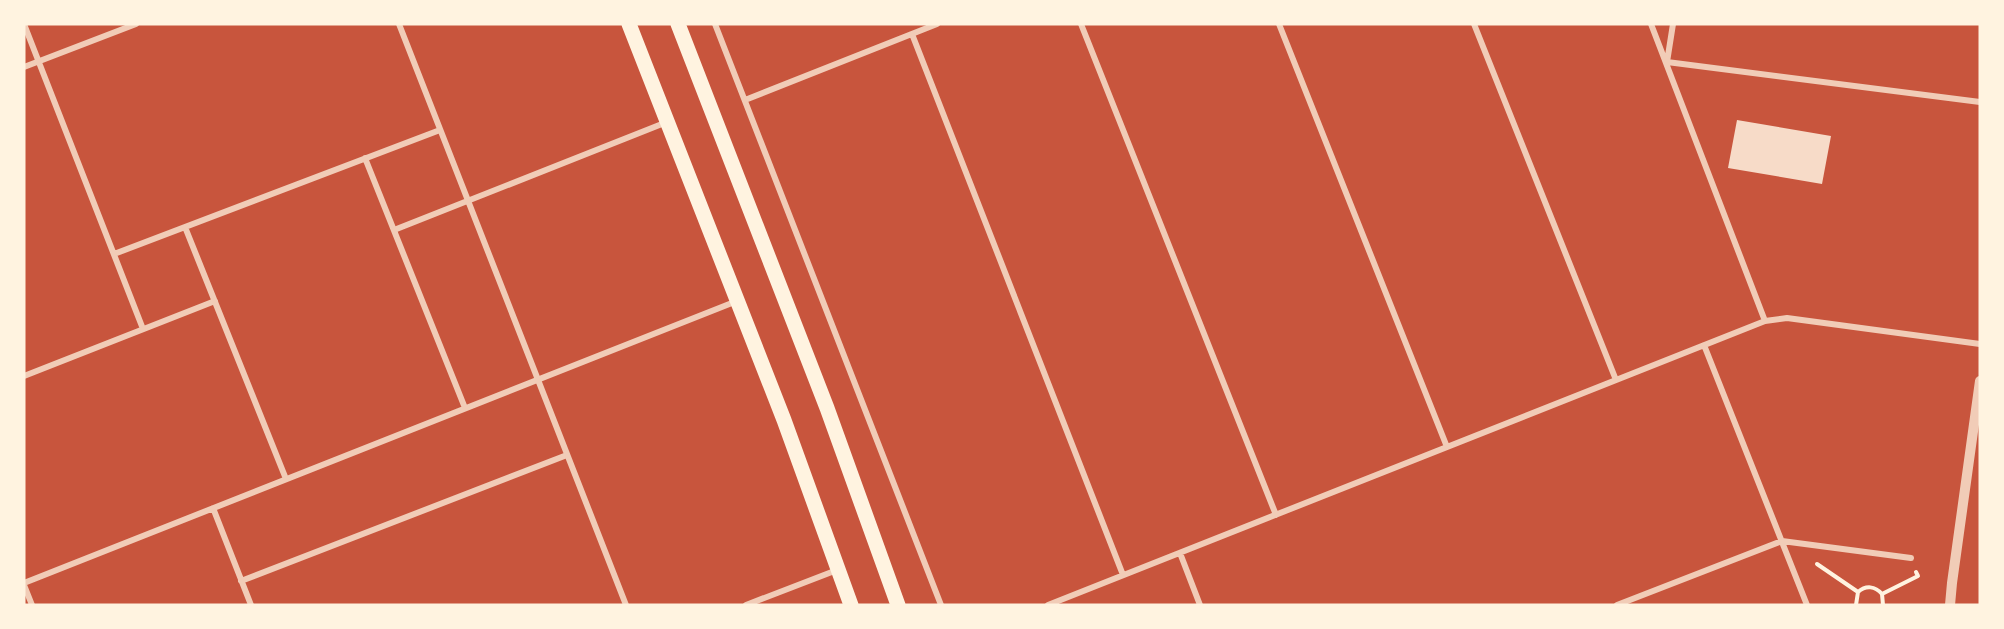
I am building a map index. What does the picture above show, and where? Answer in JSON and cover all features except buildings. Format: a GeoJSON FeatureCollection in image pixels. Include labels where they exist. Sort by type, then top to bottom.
{"type":"FeatureCollection","features":[{"type":"Feature","properties":{"kind":"main road"},"geometry":{"type":"LineString","coordinates":[[630,24],[809,487],[851,605]]}},
{"type":"Feature","properties":{"kind":"main road"},"geometry":{"type":"LineString","coordinates":[[678,24],[827,408],[898,605]]}},
{"type":"Feature","properties":{"kind":"street"},"geometry":{"type":"LineString","coordinates":[[24,24],[142,329]]}},
{"type":"Feature","properties":{"kind":"street"},"geometry":{"type":"LineString","coordinates":[[24,68],[136,24]]}},
{"type":"Feature","properties":{"kind":"street"},"geometry":{"type":"LineString","coordinates":[[399,24],[626,605]]}},
{"type":"Feature","properties":{"kind":"street"},"geometry":{"type":"LineString","coordinates":[[715,24],[941,605]]}},
{"type":"Feature","properties":{"kind":"street"},"geometry":{"type":"LineString","coordinates":[[745,100],[937,24]]}},
{"type":"Feature","properties":{"kind":"street"},"geometry":{"type":"LineString","coordinates":[[1081,24],[1275,515]]}},
{"type":"Feature","properties":{"kind":"street"},"geometry":{"type":"LineString","coordinates":[[1279,24],[1447,447]]}},
{"type":"Feature","properties":{"kind":"street"},"geometry":{"type":"LineString","coordinates":[[1474,24],[1616,380]]}},
{"type":"Feature","properties":{"kind":"street"},"geometry":{"type":"LineString","coordinates":[[1651,24],[1765,321]]}},
{"type":"Feature","properties":{"kind":"street"},"geometry":{"type":"LineString","coordinates":[[1667,62],[1673,24]]}},
{"type":"Feature","properties":{"kind":"street"},"geometry":{"type":"LineString","coordinates":[[912,34],[1123,575]]}},
{"type":"Feature","properties":{"kind":"street"},"geometry":{"type":"LineString","coordinates":[[1667,62],[1980,102]]}},
{"type":"Feature","properties":{"kind":"street"},"geometry":{"type":"LineString","coordinates":[[394,230],[668,122]]}},
{"type":"Feature","properties":{"kind":"street"},"geometry":{"type":"LineString","coordinates":[[114,254],[440,130]]}},
{"type":"Feature","properties":{"kind":"street"},"geometry":{"type":"LineString","coordinates":[[365,158],[465,408]]}},
{"type":"Feature","properties":{"kind":"street"},"geometry":{"type":"LineString","coordinates":[[185,226],[285,479]]}},
{"type":"Feature","properties":{"kind":"street"},"geometry":{"type":"LineString","coordinates":[[32,605],[24,584],[737,300]]}},
{"type":"Feature","properties":{"kind":"street"},"geometry":{"type":"LineString","coordinates":[[24,376],[215,301]]}},
{"type":"Feature","properties":{"kind":"street"},"geometry":{"type":"LineString","coordinates":[[1048,605],[1765,321],[1787,318],[1980,345]]}},
{"type":"Feature","properties":{"kind":"street"},"geometry":{"type":"LineString","coordinates":[[1704,345],[1807,605]]}},
{"type":"Feature","properties":{"kind":"street"},"geometry":{"type":"LineString","coordinates":[[1949,602],[1980,381]]}},
{"type":"Feature","properties":{"kind":"street"},"geometry":{"type":"LineString","coordinates":[[241,581],[567,455]]}},
{"type":"Feature","properties":{"kind":"street"},"geometry":{"type":"LineString","coordinates":[[213,508],[251,605]]}},
{"type":"Feature","properties":{"kind":"street"},"geometry":{"type":"LineString","coordinates":[[1617,605],[1782,541],[1911,558]]}},
{"type":"Feature","properties":{"kind":"street"},"geometry":{"type":"LineString","coordinates":[[1180,553],[1200,605]]}},
{"type":"Feature","properties":{"kind":"street"},"geometry":{"type":"LineString","coordinates":[[746,605],[838,570]]}},
{"type":"Feature","properties":{"kind":"path"},"geometry":{"type":"LineString","coordinates":[[1782,541],[1858,592]]}},
{"type":"Feature","properties":{"kind":"path"},"geometry":{"type":"LineString","coordinates":[[1882,594],[1918,576]]}},
{"type":"Feature","properties":{"kind":"path"},"geometry":{"type":"LineString","coordinates":[[1856,605],[1858,592],[1871,587],[1882,594],[1883,605]]}}]}
